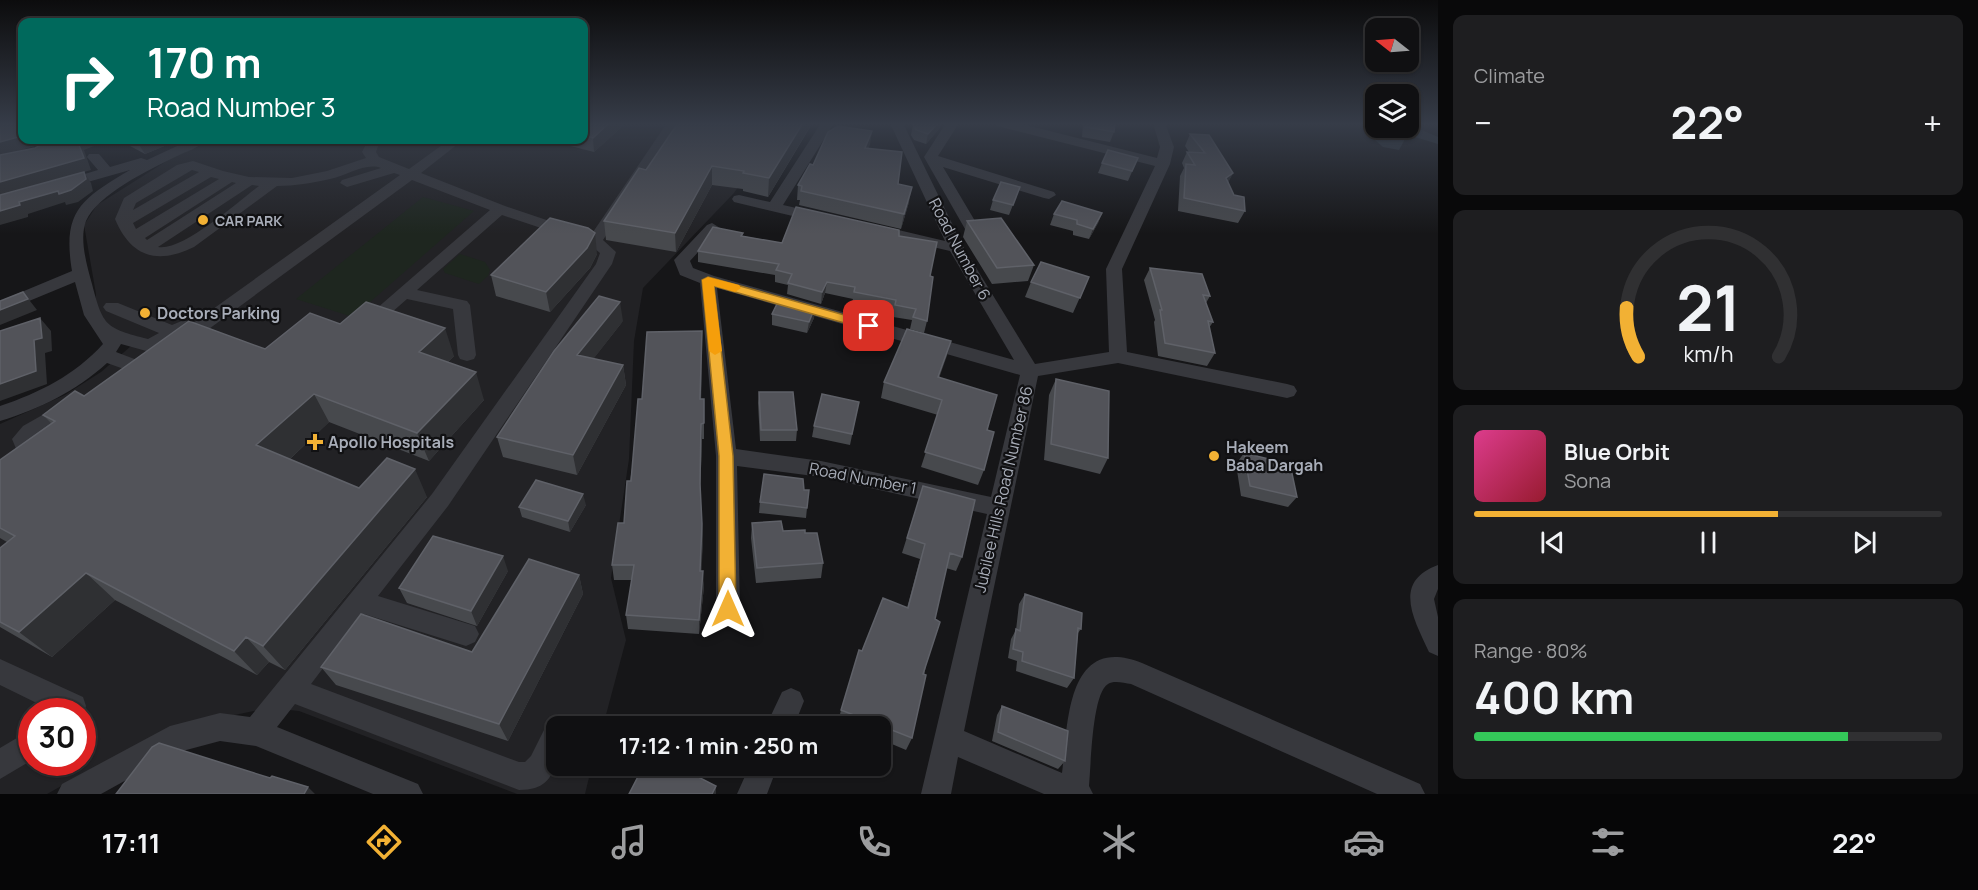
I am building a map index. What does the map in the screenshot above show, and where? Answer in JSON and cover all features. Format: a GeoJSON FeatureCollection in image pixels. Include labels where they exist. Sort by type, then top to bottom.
{"type":"FeatureCollection","features":[{"type":"Feature","properties":{"kind":"street"},"geometry":{"type":"LineString","coordinates":[[97,160],[107,172]]}},
{"type":"Feature","properties":{"kind":"street"},"geometry":{"type":"LineString","coordinates":[[53,188],[148,160]]}},
{"type":"Feature","properties":{"kind":"street"},"geometry":{"type":"LineString","coordinates":[[161,160],[111,188],[89,206],[79,220],[76,232],[82,273],[93,317],[118,337],[150,346],[175,333],[416,160]]}},
{"type":"Feature","properties":{"kind":"street"},"geometry":{"type":"LineString","coordinates":[[256,732],[440,500],[603,264],[608,252],[595,241],[500,209],[374,160]]}},
{"type":"Feature","properties":{"kind":"street"},"geometry":{"type":"LineString","coordinates":[[274,181],[184,247],[164,253],[147,247],[134,238],[124,222],[124,213],[129,201],[182,168],[193,165],[249,181],[274,181],[292,182],[330,175],[374,160]]}},
{"type":"Feature","properties":{"kind":"street"},"geometry":{"type":"LineString","coordinates":[[110,357],[138,367],[146,365],[171,349],[401,171],[421,160]]}},
{"type":"Feature","properties":{"kind":"street"},"geometry":{"type":"LineString","coordinates":[[595,241],[649,160]]}},
{"type":"Feature","properties":{"kind":"street"},"geometry":{"type":"LineString","coordinates":[[774,207],[804,160]]}},
{"type":"Feature","properties":{"kind":"street","name":"Road Number 6"},"geometry":{"type":"LineString","coordinates":[[914,160],[956,248],[1030,371]]}},
{"type":"Feature","properties":{"kind":"street"},"geometry":{"type":"LineString","coordinates":[[934,160],[969,225]]}},
{"type":"Feature","properties":{"kind":"street"},"geometry":{"type":"LineString","coordinates":[[936,160],[1049,195]]}},
{"type":"Feature","properties":{"kind":"street"},"geometry":{"type":"LineString","coordinates":[[1148,160],[1163,164]]}},
{"type":"Feature","properties":{"kind":"street"},"geometry":{"type":"LineString","coordinates":[[1164,160],[1114,269],[1118,357],[1287,391]]}},
{"type":"Feature","properties":{"kind":"street"},"geometry":{"type":"LineString","coordinates":[[347,183],[401,171]]}},
{"type":"Feature","properties":{"kind":"street"},"geometry":{"type":"LineString","coordinates":[[134,238],[231,177]]}},
{"type":"Feature","properties":{"kind":"street"},"geometry":{"type":"LineString","coordinates":[[147,247],[249,181]]}},
{"type":"Feature","properties":{"kind":"street"},"geometry":{"type":"LineString","coordinates":[[739,199],[831,219]]}},
{"type":"Feature","properties":{"kind":"street"},"geometry":{"type":"LineString","coordinates":[[377,316],[500,209]]}},
{"type":"Feature","properties":{"kind":"street"},"geometry":{"type":"LineString","coordinates":[[854,225],[956,248]]}},
{"type":"Feature","properties":{"kind":"street"},"geometry":{"type":"LineString","coordinates":[[712,228],[682,261],[686,272],[1030,371]]}},
{"type":"Feature","properties":{"kind":"street"},"geometry":{"type":"LineString","coordinates":[[0,307],[82,273]]}},
{"type":"Feature","properties":{"kind":"street"},"geometry":{"type":"LineString","coordinates":[[708,280],[726,456],[728,609]]}},
{"type":"Feature","properties":{"kind":"street"},"geometry":{"type":"LineString","coordinates":[[404,292],[461,305],[467,355]]}},
{"type":"Feature","properties":{"kind":"street"},"geometry":{"type":"LineString","coordinates":[[112,307],[175,333]]}},
{"type":"Feature","properties":{"kind":"street"},"geometry":{"type":"LineString","coordinates":[[0,414],[26,406],[69,384],[97,374],[110,357],[112,345],[118,337]]}},
{"type":"Feature","properties":{"kind":"street","name":"Jubilee Hills Road Number 86"},"geometry":{"type":"LineString","coordinates":[[936,794],[1030,371],[1118,357]]}},
{"type":"Feature","properties":{"kind":"street"},"geometry":{"type":"LineString","coordinates":[[87,395],[30,430],[22,439],[24,445],[41,447],[65,433],[87,416]]}},
{"type":"Feature","properties":{"kind":"street","name":"Road Number 1"},"geometry":{"type":"LineString","coordinates":[[726,456],[821,469],[998,507]]}},
{"type":"Feature","properties":{"kind":"street"},"geometry":{"type":"LineString","coordinates":[[1438,575],[1429,580],[1421,594],[1422,609],[1438,644]]}},
{"type":"Feature","properties":{"kind":"street"},"geometry":{"type":"LineString","coordinates":[[360,602],[466,634]]}},
{"type":"Feature","properties":{"kind":"street"},"geometry":{"type":"LineString","coordinates":[[950,739],[1076,793],[1084,698],[1096,674],[1119,669],[1133,672],[1410,794]]}},
{"type":"Feature","properties":{"kind":"street"},"geometry":{"type":"LineString","coordinates":[[0,672],[56,698]]}},
{"type":"Feature","properties":{"kind":"street"},"geometry":{"type":"LineString","coordinates":[[290,689],[519,776],[531,776],[541,766],[546,756]]}},
{"type":"Feature","properties":{"kind":"street"},"geometry":{"type":"LineString","coordinates":[[784,716],[790,701]]}},
{"type":"Feature","properties":{"kind":"street"},"geometry":{"type":"LineString","coordinates":[[72,794],[170,740],[220,727],[256,732],[408,794]]}},
{"type":"Feature","properties":{"kind":"street"},"geometry":{"type":"LineString","coordinates":[[0,765],[18,753]]}},
{"type":"Feature","properties":{"kind":"street"},"geometry":{"type":"LineString","coordinates":[[752,794],[759,776]]}},
{"type":"Feature","properties":{"kind":"shaded area","name":"Apollo Hospitals"},"geometry":{"type":"Polygon","coordinates":[[[168,160],[757,160],[734,193],[643,288],[634,341],[629,459],[611,578],[626,640],[606,716],[546,716],[546,776],[589,776],[585,794],[517,794],[299,711],[268,708],[178,727],[96,767],[96,698],[18,698],[18,776],[79,776],[47,794],[0,794],[0,424],[65,395],[101,372],[138,340],[109,326],[94,309],[96,294],[84,225],[97,205],[168,160]]]}},
{"type":"Feature","properties":{"kind":"shaded area"},"geometry":{"type":"Polygon","coordinates":[[[423,197],[474,211],[353,317],[296,299],[423,197]]]}},
{"type":"Feature","properties":{"kind":"shaded area"},"geometry":{"type":"Polygon","coordinates":[[[460,254],[485,262],[490,270],[488,276],[479,284],[445,273],[443,269],[460,254]]]}},
{"type":"Feature","properties":{"kind":"building"},"geometry":{"type":"Polygon","coordinates":[[[0,160],[77,160],[0,182],[0,160]]]}},
{"type":"Feature","properties":{"kind":"building"},"geometry":{"type":"Polygon","coordinates":[[[653,160],[780,160],[769,178],[712,166],[675,233],[604,221],[639,168],[646,170],[653,160]]]}},
{"type":"Feature","properties":{"kind":"building"},"geometry":{"type":"Polygon","coordinates":[[[815,160],[901,160],[898,184],[912,187],[904,214],[801,191],[802,186],[798,185],[810,164],[813,165],[815,160]]]}},
{"type":"Feature","properties":{"kind":"building"},"geometry":{"type":"Polygon","coordinates":[[[1103,160],[1137,160],[1132,171],[1102,163],[1103,160]]]}},
{"type":"Feature","properties":{"kind":"building"},"geometry":{"type":"Polygon","coordinates":[[[1192,160],[1225,160],[1233,173],[1226,178],[1234,195],[1244,197],[1245,211],[1184,198],[1186,164],[1195,165],[1192,160]]]}},
{"type":"Feature","properties":{"kind":"building"},"geometry":{"type":"Polygon","coordinates":[[[84,172],[86,179],[71,190],[59,194],[58,191],[19,202],[20,205],[0,211],[0,195],[84,172]]]}},
{"type":"Feature","properties":{"kind":"building"},"geometry":{"type":"Polygon","coordinates":[[[1001,182],[1020,187],[1013,205],[993,200],[1001,182]]]}},
{"type":"Feature","properties":{"kind":"building"},"geometry":{"type":"Polygon","coordinates":[[[1062,201],[1102,213],[1093,229],[1077,224],[1077,220],[1054,214],[1062,201]]]}},
{"type":"Feature","properties":{"kind":"building"},"geometry":{"type":"Polygon","coordinates":[[[796,207],[899,230],[899,236],[937,242],[930,276],[933,277],[927,321],[913,317],[916,309],[895,305],[896,300],[854,292],[855,287],[827,282],[822,292],[788,283],[792,274],[776,270],[779,264],[698,251],[713,227],[743,233],[741,236],[782,243],[796,207]]]}},
{"type":"Feature","properties":{"kind":"building"},"geometry":{"type":"Polygon","coordinates":[[[550,218],[588,228],[595,233],[587,248],[546,292],[491,275],[550,218]]]}},
{"type":"Feature","properties":{"kind":"building"},"geometry":{"type":"Polygon","coordinates":[[[1001,218],[1034,265],[997,268],[967,221],[1001,218]]]}},
{"type":"Feature","properties":{"kind":"building"},"geometry":{"type":"Polygon","coordinates":[[[1041,262],[1089,277],[1080,298],[1031,282],[1041,262]]]}},
{"type":"Feature","properties":{"kind":"building"},"geometry":{"type":"Polygon","coordinates":[[[1150,268],[1202,274],[1210,296],[1203,295],[1213,322],[1208,321],[1215,353],[1165,343],[1160,310],[1162,310],[1150,268]]]}},
{"type":"Feature","properties":{"kind":"building"},"geometry":{"type":"Polygon","coordinates":[[[23,292],[28,299],[0,310],[0,301],[23,292]]]}},
{"type":"Feature","properties":{"kind":"building"},"geometry":{"type":"Polygon","coordinates":[[[599,296],[620,302],[577,355],[623,365],[573,455],[497,437],[554,351],[599,296]]]}},
{"type":"Feature","properties":{"kind":"building"},"geometry":{"type":"Polygon","coordinates":[[[780,298],[815,307],[809,322],[772,314],[780,298]]]}},
{"type":"Feature","properties":{"kind":"building"},"geometry":{"type":"Polygon","coordinates":[[[366,302],[445,328],[419,352],[476,372],[417,433],[314,394],[256,445],[359,488],[387,458],[415,469],[263,646],[246,637],[234,651],[86,573],[19,632],[0,622],[0,548],[15,536],[0,528],[0,460],[55,421],[43,415],[75,391],[84,396],[189,321],[265,349],[310,313],[340,324],[366,302]]]}},
{"type":"Feature","properties":{"kind":"building"},"geometry":{"type":"Polygon","coordinates":[[[40,318],[42,338],[34,340],[36,371],[0,384],[0,331],[40,318]]]}},
{"type":"Feature","properties":{"kind":"building"},"geometry":{"type":"Polygon","coordinates":[[[907,329],[951,341],[938,377],[997,395],[987,430],[994,432],[984,470],[925,452],[942,400],[884,382],[907,329]]]}},
{"type":"Feature","properties":{"kind":"building"},"geometry":{"type":"Polygon","coordinates":[[[702,331],[700,399],[704,399],[704,423],[701,424],[700,571],[703,571],[699,620],[626,615],[634,565],[612,565],[618,523],[624,523],[627,481],[631,481],[638,399],[642,399],[647,332],[702,331]]]}},
{"type":"Feature","properties":{"kind":"building"},"geometry":{"type":"Polygon","coordinates":[[[1056,379],[1109,391],[1108,458],[1051,444],[1056,379]]]}},
{"type":"Feature","properties":{"kind":"building"},"geometry":{"type":"Polygon","coordinates":[[[759,392],[793,392],[797,430],[761,430],[759,392]]]}},
{"type":"Feature","properties":{"kind":"building"},"geometry":{"type":"Polygon","coordinates":[[[822,394],[859,402],[852,434],[814,426],[822,394]]]}},
{"type":"Feature","properties":{"kind":"building"},"geometry":{"type":"Polygon","coordinates":[[[1244,453],[1290,464],[1297,497],[1250,486],[1244,453]]]}},
{"type":"Feature","properties":{"kind":"building"},"geometry":{"type":"Polygon","coordinates":[[[764,474],[803,479],[804,490],[809,490],[807,508],[760,502],[764,474]]]}},
{"type":"Feature","properties":{"kind":"building"},"geometry":{"type":"Polygon","coordinates":[[[536,480],[583,494],[568,521],[519,507],[536,480]]]}},
{"type":"Feature","properties":{"kind":"building"},"geometry":{"type":"Polygon","coordinates":[[[923,486],[975,500],[962,557],[950,553],[935,619],[940,622],[923,674],[926,675],[912,738],[891,730],[891,716],[856,716],[841,710],[859,650],[862,651],[883,598],[908,608],[925,544],[907,538],[923,486]]]}},
{"type":"Feature","properties":{"kind":"building"},"geometry":{"type":"Polygon","coordinates":[[[781,521],[783,531],[805,530],[805,533],[817,533],[823,563],[757,568],[752,523],[781,521]]]}},
{"type":"Feature","properties":{"kind":"building"},"geometry":{"type":"Polygon","coordinates":[[[433,536],[503,556],[471,611],[399,588],[433,536]]]}},
{"type":"Feature","properties":{"kind":"building"},"geometry":{"type":"Polygon","coordinates":[[[529,559],[579,575],[499,724],[321,667],[361,614],[472,652],[529,559]]]}},
{"type":"Feature","properties":{"kind":"building"},"geometry":{"type":"Polygon","coordinates":[[[1025,594],[1082,613],[1081,629],[1078,628],[1074,678],[1022,661],[1023,652],[1013,649],[1016,629],[1020,631],[1025,594]]]}},
{"type":"Feature","properties":{"kind":"building"},"geometry":{"type":"Polygon","coordinates":[[[1002,706],[1068,731],[1065,761],[998,732],[1002,706]]]}},
{"type":"Feature","properties":{"kind":"building"},"geometry":{"type":"Polygon","coordinates":[[[159,743],[270,778],[272,776],[308,787],[304,794],[116,794],[152,747],[159,743]]]}},
{"type":"Feature","properties":{"kind":"building"},"geometry":{"type":"Polygon","coordinates":[[[638,776],[696,776],[716,786],[712,794],[629,794],[638,776]]]}},
{"type":"Feature","properties":{"kind":"slow traffic"},"geometry":{"type":"LineString","coordinates":[[715,351],[708,280],[735,288]]}},
{"type":"Feature","properties":{"kind":"place","name":"CAR PARK"},"geometry":{"type":"Point","coordinates":[203,220]}},
{"type":"Feature","properties":{"kind":"place","name":"Doctors Parking"},"geometry":{"type":"Point","coordinates":[145,313]}},
{"type":"Feature","properties":{"kind":"place","name":"Apollo Hospitals"},"geometry":{"type":"Point","coordinates":[315,442]}},
{"type":"Feature","properties":{"kind":"place","name":"Hakeem Baba Dargah"},"geometry":{"type":"Point","coordinates":[1214,456]}},
{"type":"Feature","properties":{"kind":"route"},"geometry":{"type":"LineString","coordinates":[[728,609],[726,456],[708,280],[869,326]]}}]}
